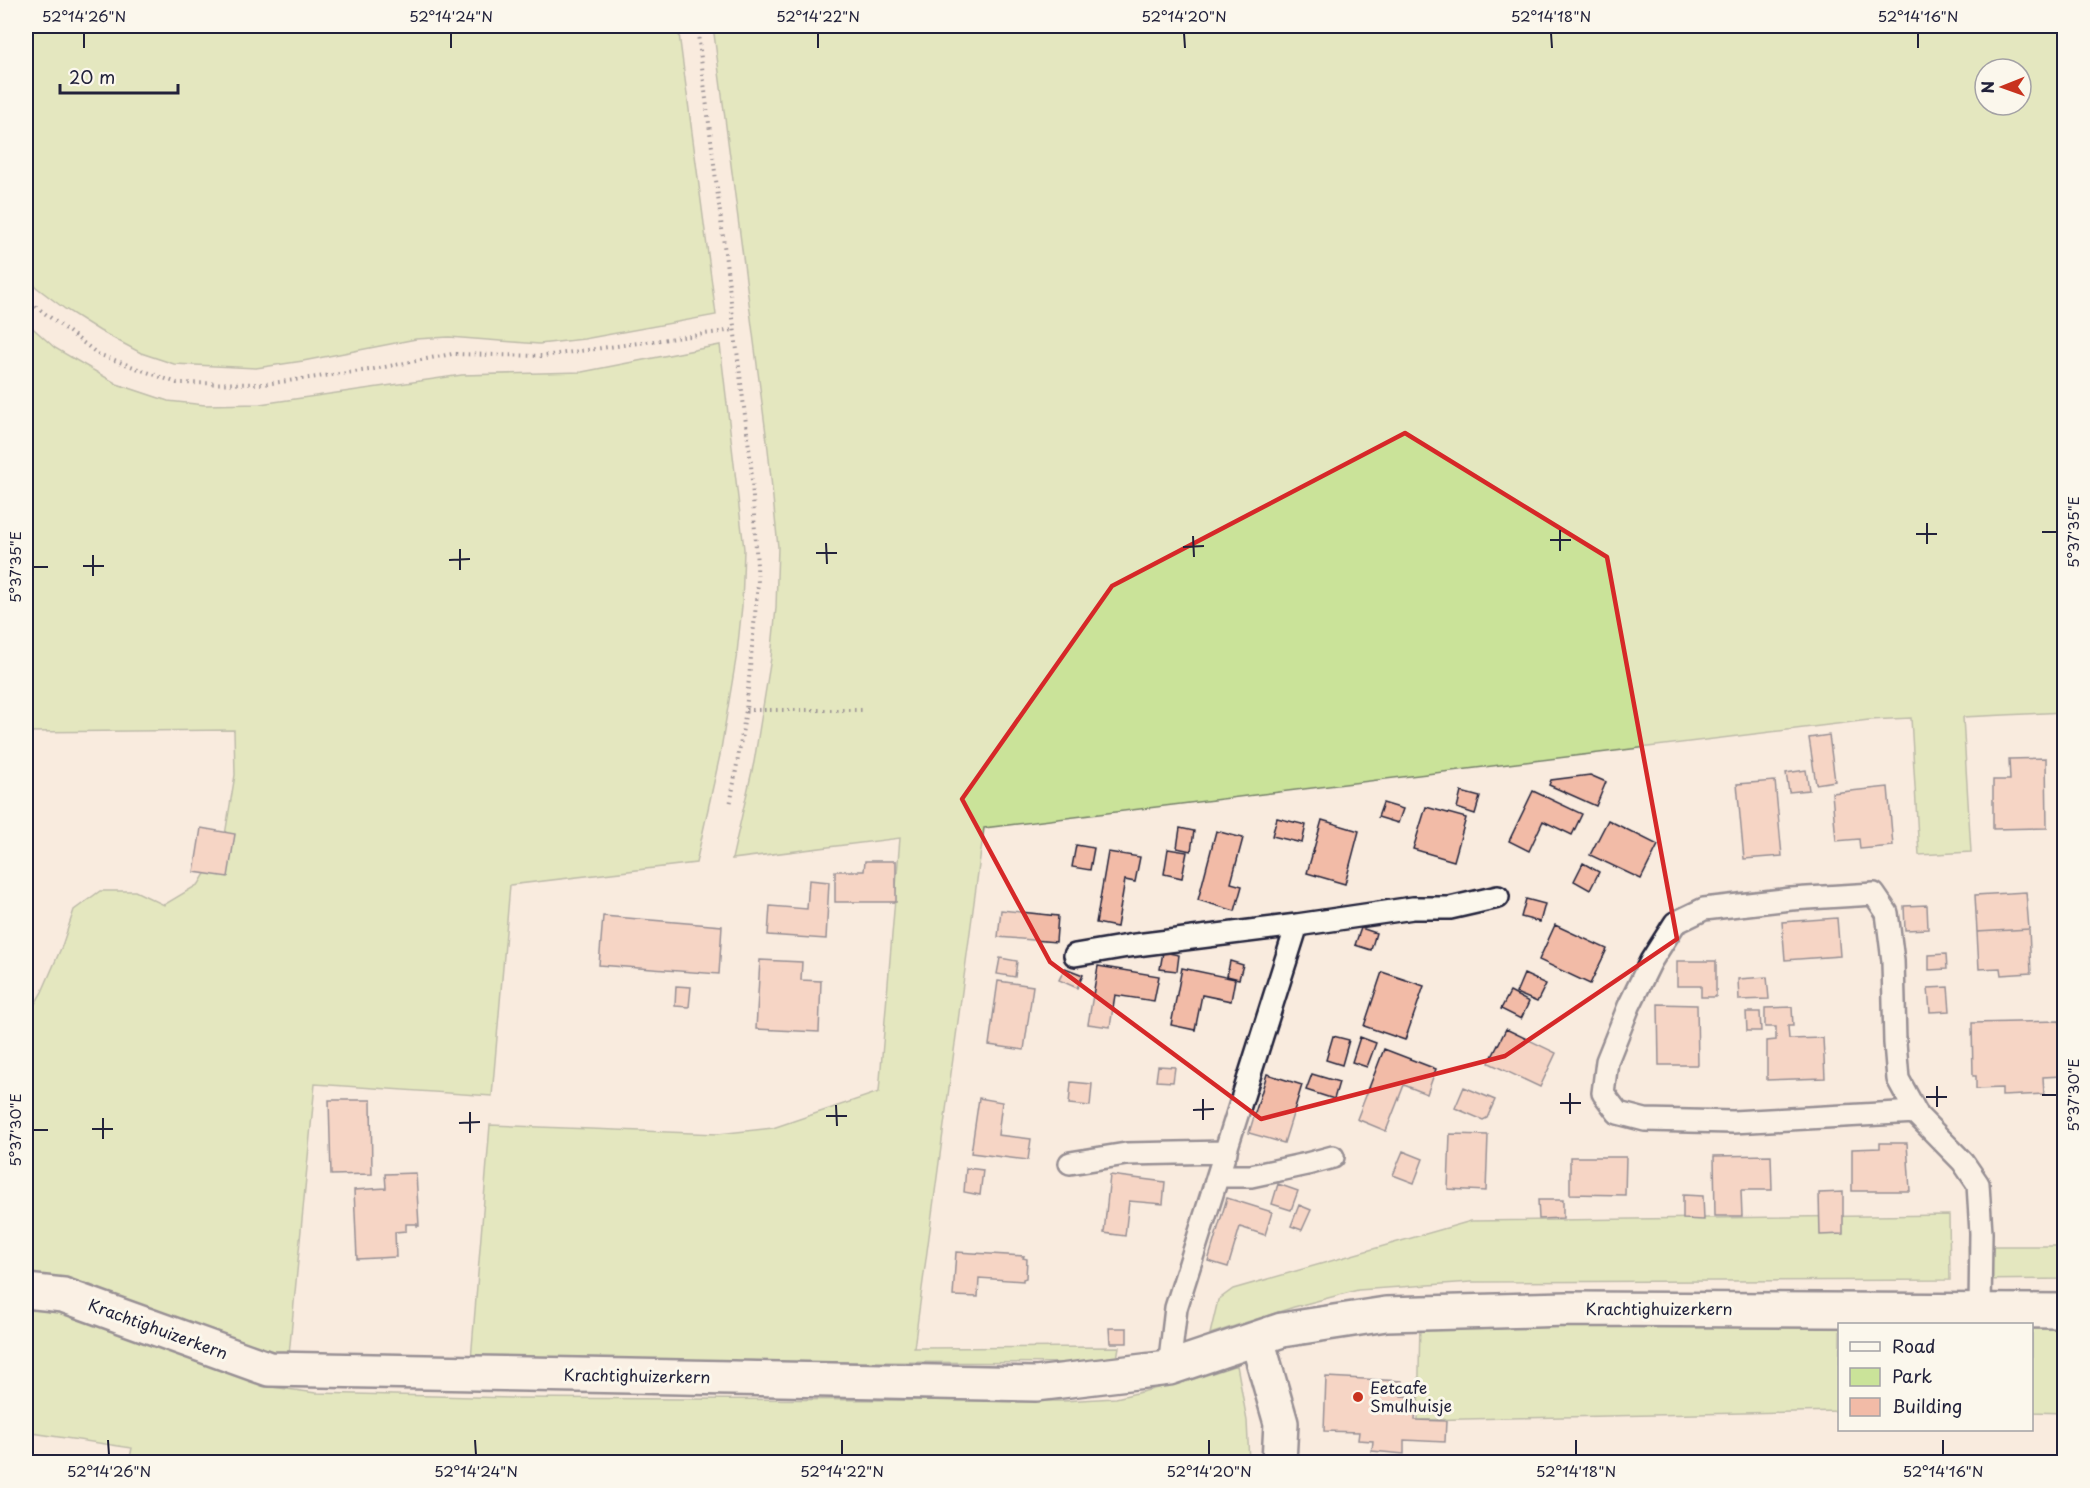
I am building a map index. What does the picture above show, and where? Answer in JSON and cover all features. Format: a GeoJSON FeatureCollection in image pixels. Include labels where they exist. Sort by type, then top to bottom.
{"type":"FeatureCollection","features":[{"type":"Feature","properties":{"kind":"street","name":"Krachtighuizerkern"},"geometry":{"type":"LineString","coordinates":[[26,1292],[63,1295],[269,1369],[1036,1384],[1169,1368],[1282,1330],[1386,1314],[1567,1309],[2064,1311]]}},
{"type":"Feature","properties":{"kind":"street"},"geometry":{"type":"LineString","coordinates":[[1257,1339],[1281,1423],[1279,1462]]}},
{"type":"Feature","properties":{"kind":"lane"},"geometry":{"type":"LineString","coordinates":[[1916,1112],[1733,1122],[1645,1120],[1618,1113],[1603,1093],[1607,1061],[1629,1006],[1651,962],[1675,923],[1704,909],[1791,899],[1874,894],[1887,913],[1893,961],[1898,1079],[1916,1112],[1963,1162],[1978,1184],[1980,1311]]}},
{"type":"Feature","properties":{"kind":"lane"},"geometry":{"type":"LineString","coordinates":[[1075,955],[1128,946],[1297,926],[1413,908],[1450,908],[1498,897]]}},
{"type":"Feature","properties":{"kind":"lane"},"geometry":{"type":"LineString","coordinates":[[1169,1368],[1176,1308],[1297,926]]}},
{"type":"Feature","properties":{"kind":"lane"},"geometry":{"type":"LineString","coordinates":[[1070,1163],[1126,1154],[1226,1152]]}},
{"type":"Feature","properties":{"kind":"lane"},"geometry":{"type":"LineString","coordinates":[[1218,1176],[1251,1176],[1333,1157]]}},
{"type":"Feature","properties":{"kind":"path"},"geometry":{"type":"LineString","coordinates":[[697,26],[751,464],[758,583],[746,710],[730,806]]}},
{"type":"Feature","properties":{"kind":"path"},"geometry":{"type":"LineString","coordinates":[[26,299],[98,354],[177,384],[265,384],[369,370],[452,354],[543,356],[734,330]]}},
{"type":"Feature","properties":{"kind":"path"},"geometry":{"type":"LineString","coordinates":[[746,710],[865,710]]}},
{"type":"Feature","properties":{"kind":"highlighted area"},"geometry":{"type":"Polygon","coordinates":[[[1405,433],[1607,557],[1677,939],[1505,1056],[1261,1119],[1050,962],[962,799],[1112,586],[1405,433]]]}},
{"type":"Feature","properties":{"kind":"green space"},"geometry":{"type":"Polygon","coordinates":[[[26,26],[678,26],[716,315],[584,339],[539,344],[449,337],[416,339],[256,368],[174,364],[141,353],[65,309],[36,287],[26,274],[26,26]]]}},
{"type":"Feature","properties":{"kind":"green space"},"geometry":{"type":"Polygon","coordinates":[[[713,26],[2064,26],[2064,712],[1963,717],[1971,852],[1919,855],[1911,718],[1869,720],[984,828],[914,1348],[1119,1347],[1117,1358],[1087,1363],[471,1360],[490,1125],[718,1134],[773,1128],[879,1092],[900,838],[732,859],[754,762],[771,658],[776,608],[778,547],[768,449],[713,26]]]}},
{"type":"Feature","properties":{"kind":"green space"},"geometry":{"type":"Polygon","coordinates":[[[26,322],[55,348],[117,384],[168,401],[205,405],[260,404],[462,375],[582,372],[720,345],[744,549],[742,606],[737,653],[720,755],[696,863],[510,885],[492,1096],[315,1084],[289,1355],[264,1353],[225,1343],[86,1283],[26,1278],[26,1019],[42,992],[62,946],[74,910],[100,891],[135,891],[164,905],[199,884],[224,841],[235,775],[234,730],[26,732],[26,322]]]}},
{"type":"Feature","properties":{"kind":"green space"},"geometry":{"type":"Polygon","coordinates":[[[1949,1215],[1950,1280],[1471,1282],[1358,1290],[1294,1307],[1210,1334],[1218,1300],[1233,1289],[1471,1221],[1949,1215]]]}},
{"type":"Feature","properties":{"kind":"green space"},"geometry":{"type":"Polygon","coordinates":[[[1968,1246],[2064,1246],[2064,1279],[1969,1280],[1968,1246]]]}},
{"type":"Feature","properties":{"kind":"green space"},"geometry":{"type":"Polygon","coordinates":[[[26,1303],[77,1308],[221,1369],[272,1387],[316,1393],[511,1398],[1063,1401],[1116,1398],[1191,1380],[1237,1365],[1247,1421],[1249,1462],[924,1462],[599,1455],[597,1462],[129,1462],[132,1448],[26,1432],[26,1303]]]}},
{"type":"Feature","properties":{"kind":"green space"},"geometry":{"type":"Polygon","coordinates":[[[2064,1317],[2064,1413],[2033,1412],[2033,1323],[1838,1323],[1838,1411],[1418,1420],[1420,1323],[2064,1317]]]}},
{"type":"Feature","properties":{"kind":"building"},"geometry":{"type":"Polygon","coordinates":[[[1829,735],[1835,781],[1816,784],[1809,738],[1829,735]]]}},
{"type":"Feature","properties":{"kind":"building"},"geometry":{"type":"Polygon","coordinates":[[[2046,758],[2047,828],[1993,829],[1993,780],[2010,780],[2009,759],[2046,758]]]}},
{"type":"Feature","properties":{"kind":"building"},"geometry":{"type":"Polygon","coordinates":[[[1806,770],[1809,790],[1789,792],[1786,773],[1806,770]]]}},
{"type":"Feature","properties":{"kind":"building"},"geometry":{"type":"Polygon","coordinates":[[[1590,775],[1606,782],[1596,806],[1549,785],[1551,780],[1590,775]]]}},
{"type":"Feature","properties":{"kind":"building"},"geometry":{"type":"Polygon","coordinates":[[[1775,781],[1782,856],[1744,859],[1737,784],[1775,781]]]}},
{"type":"Feature","properties":{"kind":"building"},"geometry":{"type":"Polygon","coordinates":[[[1888,787],[1893,846],[1860,849],[1859,839],[1836,841],[1832,793],[1888,787]]]}},
{"type":"Feature","properties":{"kind":"building"},"geometry":{"type":"Polygon","coordinates":[[[1533,791],[1582,814],[1572,835],[1543,821],[1529,851],[1509,841],[1533,791]]]}},
{"type":"Feature","properties":{"kind":"building"},"geometry":{"type":"Polygon","coordinates":[[[1461,792],[1480,797],[1475,814],[1457,808],[1461,792]]]}},
{"type":"Feature","properties":{"kind":"building"},"geometry":{"type":"Polygon","coordinates":[[[1383,803],[1403,809],[1398,823],[1378,817],[1383,803]]]}},
{"type":"Feature","properties":{"kind":"building"},"geometry":{"type":"Polygon","coordinates":[[[1426,807],[1466,818],[1454,861],[1413,849],[1426,807]]]}},
{"type":"Feature","properties":{"kind":"building"},"geometry":{"type":"Polygon","coordinates":[[[1277,818],[1306,825],[1302,843],[1272,836],[1277,818]]]}},
{"type":"Feature","properties":{"kind":"building"},"geometry":{"type":"Polygon","coordinates":[[[1322,820],[1359,831],[1345,884],[1307,873],[1322,820]]]}},
{"type":"Feature","properties":{"kind":"building"},"geometry":{"type":"Polygon","coordinates":[[[1608,820],[1658,845],[1641,879],[1590,855],[1608,820]]]}},
{"type":"Feature","properties":{"kind":"building"},"geometry":{"type":"Polygon","coordinates":[[[201,828],[235,834],[228,877],[194,872],[201,828]]]}},
{"type":"Feature","properties":{"kind":"building"},"geometry":{"type":"Polygon","coordinates":[[[1180,828],[1194,831],[1191,851],[1177,848],[1180,828]]]}},
{"type":"Feature","properties":{"kind":"building"},"geometry":{"type":"Polygon","coordinates":[[[1216,831],[1243,838],[1231,883],[1242,886],[1235,911],[1198,900],[1216,831]]]}},
{"type":"Feature","properties":{"kind":"building"},"geometry":{"type":"Polygon","coordinates":[[[1076,845],[1094,848],[1090,870],[1072,867],[1076,845]]]}},
{"type":"Feature","properties":{"kind":"building"},"geometry":{"type":"Polygon","coordinates":[[[1168,849],[1187,852],[1182,878],[1164,874],[1168,849]]]}},
{"type":"Feature","properties":{"kind":"building"},"geometry":{"type":"Polygon","coordinates":[[[1108,852],[1140,857],[1135,882],[1125,880],[1117,927],[1096,923],[1108,852]]]}},
{"type":"Feature","properties":{"kind":"building"},"geometry":{"type":"Polygon","coordinates":[[[865,861],[896,861],[896,902],[835,902],[835,871],[864,871],[865,861]]]}},
{"type":"Feature","properties":{"kind":"building"},"geometry":{"type":"Polygon","coordinates":[[[1583,863],[1599,872],[1590,890],[1574,881],[1583,863]]]}},
{"type":"Feature","properties":{"kind":"building"},"geometry":{"type":"Polygon","coordinates":[[[809,880],[829,882],[826,939],[768,935],[770,906],[807,909],[809,880]]]}},
{"type":"Feature","properties":{"kind":"building"},"geometry":{"type":"Polygon","coordinates":[[[2026,892],[2029,929],[1977,932],[1975,895],[2026,892]]]}},
{"type":"Feature","properties":{"kind":"building"},"geometry":{"type":"Polygon","coordinates":[[[1526,899],[1545,904],[1540,922],[1521,917],[1526,899]]]}},
{"type":"Feature","properties":{"kind":"building"},"geometry":{"type":"Polygon","coordinates":[[[1927,905],[1928,929],[1905,930],[1904,906],[1927,905]]]}},
{"type":"Feature","properties":{"kind":"building"},"geometry":{"type":"Polygon","coordinates":[[[1001,910],[1058,916],[1056,942],[998,937],[1001,910]]]}},
{"type":"Feature","properties":{"kind":"building"},"geometry":{"type":"Polygon","coordinates":[[[603,916],[722,926],[719,974],[599,965],[603,916]]]}},
{"type":"Feature","properties":{"kind":"building"},"geometry":{"type":"Polygon","coordinates":[[[1837,918],[1840,956],[1785,960],[1782,922],[1837,918]]]}},
{"type":"Feature","properties":{"kind":"building"},"geometry":{"type":"Polygon","coordinates":[[[1555,925],[1607,949],[1590,984],[1539,960],[1555,925]]]}},
{"type":"Feature","properties":{"kind":"building"},"geometry":{"type":"Polygon","coordinates":[[[1361,928],[1376,933],[1371,950],[1355,945],[1361,928]]]}},
{"type":"Feature","properties":{"kind":"building"},"geometry":{"type":"Polygon","coordinates":[[[2029,929],[2031,973],[2001,975],[2000,968],[1979,969],[1977,932],[2029,929]]]}},
{"type":"Feature","properties":{"kind":"building"},"geometry":{"type":"Polygon","coordinates":[[[1163,952],[1179,955],[1177,971],[1160,969],[1163,952]]]}},
{"type":"Feature","properties":{"kind":"building"},"geometry":{"type":"Polygon","coordinates":[[[1946,954],[1947,969],[1929,970],[1929,955],[1946,954]]]}},
{"type":"Feature","properties":{"kind":"building"},"geometry":{"type":"Polygon","coordinates":[[[1000,958],[1017,961],[1015,977],[997,974],[1000,958]]]}},
{"type":"Feature","properties":{"kind":"building"},"geometry":{"type":"Polygon","coordinates":[[[760,960],[802,962],[801,980],[821,981],[819,1032],[756,1029],[760,960]]]}},
{"type":"Feature","properties":{"kind":"building"},"geometry":{"type":"Polygon","coordinates":[[[1230,961],[1243,965],[1239,979],[1227,976],[1230,961]]]}},
{"type":"Feature","properties":{"kind":"building"},"geometry":{"type":"Polygon","coordinates":[[[1677,961],[1716,961],[1716,997],[1701,997],[1701,986],[1677,986],[1677,961]]]}},
{"type":"Feature","properties":{"kind":"building"},"geometry":{"type":"Polygon","coordinates":[[[1098,966],[1159,976],[1154,1001],[1115,995],[1110,1027],[1088,1024],[1098,966]]]}},
{"type":"Feature","properties":{"kind":"building"},"geometry":{"type":"Polygon","coordinates":[[[1065,968],[1083,975],[1077,988],[1059,980],[1065,968]]]}},
{"type":"Feature","properties":{"kind":"building"},"geometry":{"type":"Polygon","coordinates":[[[1182,968],[1235,979],[1231,1001],[1202,995],[1195,1030],[1171,1025],[1182,968]]]}},
{"type":"Feature","properties":{"kind":"building"},"geometry":{"type":"Polygon","coordinates":[[[1382,972],[1424,986],[1405,1040],[1364,1026],[1382,972]]]}},
{"type":"Feature","properties":{"kind":"building"},"geometry":{"type":"Polygon","coordinates":[[[1524,974],[1546,984],[1537,1002],[1516,993],[1524,974]]]}},
{"type":"Feature","properties":{"kind":"building"},"geometry":{"type":"Polygon","coordinates":[[[1767,977],[1769,999],[1739,1000],[1738,979],[1767,977]]]}},
{"type":"Feature","properties":{"kind":"building"},"geometry":{"type":"Polygon","coordinates":[[[998,981],[1033,986],[1024,1050],[989,1045],[998,981]]]}},
{"type":"Feature","properties":{"kind":"building"},"geometry":{"type":"Polygon","coordinates":[[[676,986],[691,987],[689,1007],[675,1006],[676,986]]]}},
{"type":"Feature","properties":{"kind":"building"},"geometry":{"type":"Polygon","coordinates":[[[1948,987],[1950,1011],[1930,1012],[1928,988],[1948,987]]]}},
{"type":"Feature","properties":{"kind":"building"},"geometry":{"type":"Polygon","coordinates":[[[1510,992],[1529,1002],[1521,1019],[1501,1009],[1510,992]]]}},
{"type":"Feature","properties":{"kind":"building"},"geometry":{"type":"Polygon","coordinates":[[[1658,1004],[1697,1005],[1698,1065],[1659,1065],[1658,1004]]]}},
{"type":"Feature","properties":{"kind":"building"},"geometry":{"type":"Polygon","coordinates":[[[1792,1007],[1793,1026],[1788,1026],[1789,1039],[1823,1038],[1825,1078],[1767,1080],[1767,1041],[1776,1040],[1776,1027],[1765,1027],[1765,1008],[1792,1007]]]}},
{"type":"Feature","properties":{"kind":"building"},"geometry":{"type":"Polygon","coordinates":[[[1746,1012],[1760,1012],[1761,1031],[1747,1031],[1746,1012]]]}},
{"type":"Feature","properties":{"kind":"building"},"geometry":{"type":"Polygon","coordinates":[[[2060,1021],[2060,1029],[2064,1029],[2064,1067],[2062,1067],[2062,1076],[2043,1077],[2044,1094],[2002,1096],[2002,1088],[1976,1089],[1976,1076],[1973,1076],[1972,1023],[2060,1021]]]}},
{"type":"Feature","properties":{"kind":"building"},"geometry":{"type":"Polygon","coordinates":[[[1506,1029],[1556,1053],[1540,1087],[1489,1063],[1506,1029]]]}},
{"type":"Feature","properties":{"kind":"building"},"geometry":{"type":"Polygon","coordinates":[[[1333,1036],[1349,1040],[1342,1065],[1326,1060],[1333,1036]]]}},
{"type":"Feature","properties":{"kind":"building"},"geometry":{"type":"Polygon","coordinates":[[[1360,1037],[1376,1043],[1367,1067],[1352,1062],[1360,1037]]]}},
{"type":"Feature","properties":{"kind":"building"},"geometry":{"type":"Polygon","coordinates":[[[1384,1049],[1436,1069],[1427,1094],[1404,1085],[1386,1131],[1357,1119],[1384,1049]]]}},
{"type":"Feature","properties":{"kind":"building"},"geometry":{"type":"Polygon","coordinates":[[[1158,1066],[1175,1067],[1173,1082],[1156,1081],[1158,1066]]]}},
{"type":"Feature","properties":{"kind":"building"},"geometry":{"type":"Polygon","coordinates":[[[1267,1074],[1302,1085],[1284,1143],[1249,1133],[1267,1074]]]}},
{"type":"Feature","properties":{"kind":"building"},"geometry":{"type":"Polygon","coordinates":[[[1312,1074],[1339,1082],[1334,1099],[1306,1090],[1312,1074]]]}},
{"type":"Feature","properties":{"kind":"building"},"geometry":{"type":"Polygon","coordinates":[[[1071,1082],[1092,1084],[1090,1106],[1069,1104],[1071,1082]]]}},
{"type":"Feature","properties":{"kind":"building"},"geometry":{"type":"Polygon","coordinates":[[[1464,1087],[1495,1100],[1487,1118],[1483,1120],[1455,1108],[1464,1087]]]}},
{"type":"Feature","properties":{"kind":"building"},"geometry":{"type":"Polygon","coordinates":[[[979,1098],[1002,1102],[998,1135],[1031,1139],[1028,1160],[971,1153],[979,1098]]]}},
{"type":"Feature","properties":{"kind":"building"},"geometry":{"type":"Polygon","coordinates":[[[329,1100],[371,1100],[372,1174],[331,1175],[329,1100]]]}},
{"type":"Feature","properties":{"kind":"building"},"geometry":{"type":"Polygon","coordinates":[[[1450,1134],[1488,1135],[1486,1191],[1448,1189],[1450,1134]]]}},
{"type":"Feature","properties":{"kind":"building"},"geometry":{"type":"Polygon","coordinates":[[[1880,1143],[1907,1143],[1910,1191],[1852,1191],[1852,1149],[1880,1148],[1880,1143]]]}},
{"type":"Feature","properties":{"kind":"building"},"geometry":{"type":"Polygon","coordinates":[[[1403,1151],[1423,1159],[1414,1183],[1393,1175],[1403,1151]]]}},
{"type":"Feature","properties":{"kind":"building"},"geometry":{"type":"Polygon","coordinates":[[[1771,1155],[1772,1190],[1741,1190],[1742,1216],[1715,1216],[1714,1156],[1771,1155]]]}},
{"type":"Feature","properties":{"kind":"building"},"geometry":{"type":"Polygon","coordinates":[[[1570,1157],[1626,1157],[1625,1195],[1570,1194],[1570,1157]]]}},
{"type":"Feature","properties":{"kind":"building"},"geometry":{"type":"Polygon","coordinates":[[[966,1168],[983,1170],[980,1195],[964,1192],[966,1168]]]}},
{"type":"Feature","properties":{"kind":"building"},"geometry":{"type":"Polygon","coordinates":[[[416,1173],[419,1226],[406,1224],[406,1231],[395,1232],[396,1257],[357,1259],[354,1190],[386,1188],[385,1174],[416,1173]]]}},
{"type":"Feature","properties":{"kind":"building"},"geometry":{"type":"Polygon","coordinates":[[[1110,1175],[1165,1182],[1163,1204],[1129,1201],[1125,1236],[1104,1233],[1110,1175]]]}},
{"type":"Feature","properties":{"kind":"building"},"geometry":{"type":"Polygon","coordinates":[[[1278,1184],[1298,1191],[1291,1210],[1272,1204],[1278,1184]]]}},
{"type":"Feature","properties":{"kind":"building"},"geometry":{"type":"Polygon","coordinates":[[[1843,1192],[1843,1234],[1820,1235],[1819,1193],[1843,1192]]]}},
{"type":"Feature","properties":{"kind":"building"},"geometry":{"type":"Polygon","coordinates":[[[1683,1195],[1703,1196],[1704,1220],[1683,1219],[1683,1195]]]}},
{"type":"Feature","properties":{"kind":"building"},"geometry":{"type":"Polygon","coordinates":[[[1227,1198],[1272,1212],[1265,1235],[1240,1227],[1228,1267],[1208,1261],[1227,1198]]]}},
{"type":"Feature","properties":{"kind":"building"},"geometry":{"type":"Polygon","coordinates":[[[1538,1200],[1563,1200],[1563,1218],[1539,1219],[1538,1200]]]}},
{"type":"Feature","properties":{"kind":"building"},"geometry":{"type":"Polygon","coordinates":[[[1299,1205],[1311,1210],[1302,1230],[1291,1226],[1299,1205]]]}},
{"type":"Feature","properties":{"kind":"building"},"geometry":{"type":"Polygon","coordinates":[[[956,1252],[1024,1256],[1023,1258],[1027,1259],[1026,1278],[1023,1281],[979,1278],[978,1297],[953,1296],[956,1252]]]}},
{"type":"Feature","properties":{"kind":"building"},"geometry":{"type":"Polygon","coordinates":[[[1109,1328],[1127,1328],[1127,1343],[1110,1343],[1109,1328]]]}},
{"type":"Feature","properties":{"kind":"building"},"geometry":{"type":"Polygon","coordinates":[[[1326,1377],[1402,1381],[1401,1396],[1417,1397],[1415,1420],[1446,1421],[1445,1442],[1404,1440],[1404,1454],[1372,1451],[1373,1441],[1358,1440],[1359,1432],[1324,1431],[1326,1377]]]}},
{"type":"Feature","properties":{"kind":"place","name":"Eetcafe Smulhuisje"},"geometry":{"type":"Point","coordinates":[1358,1397]}}]}
